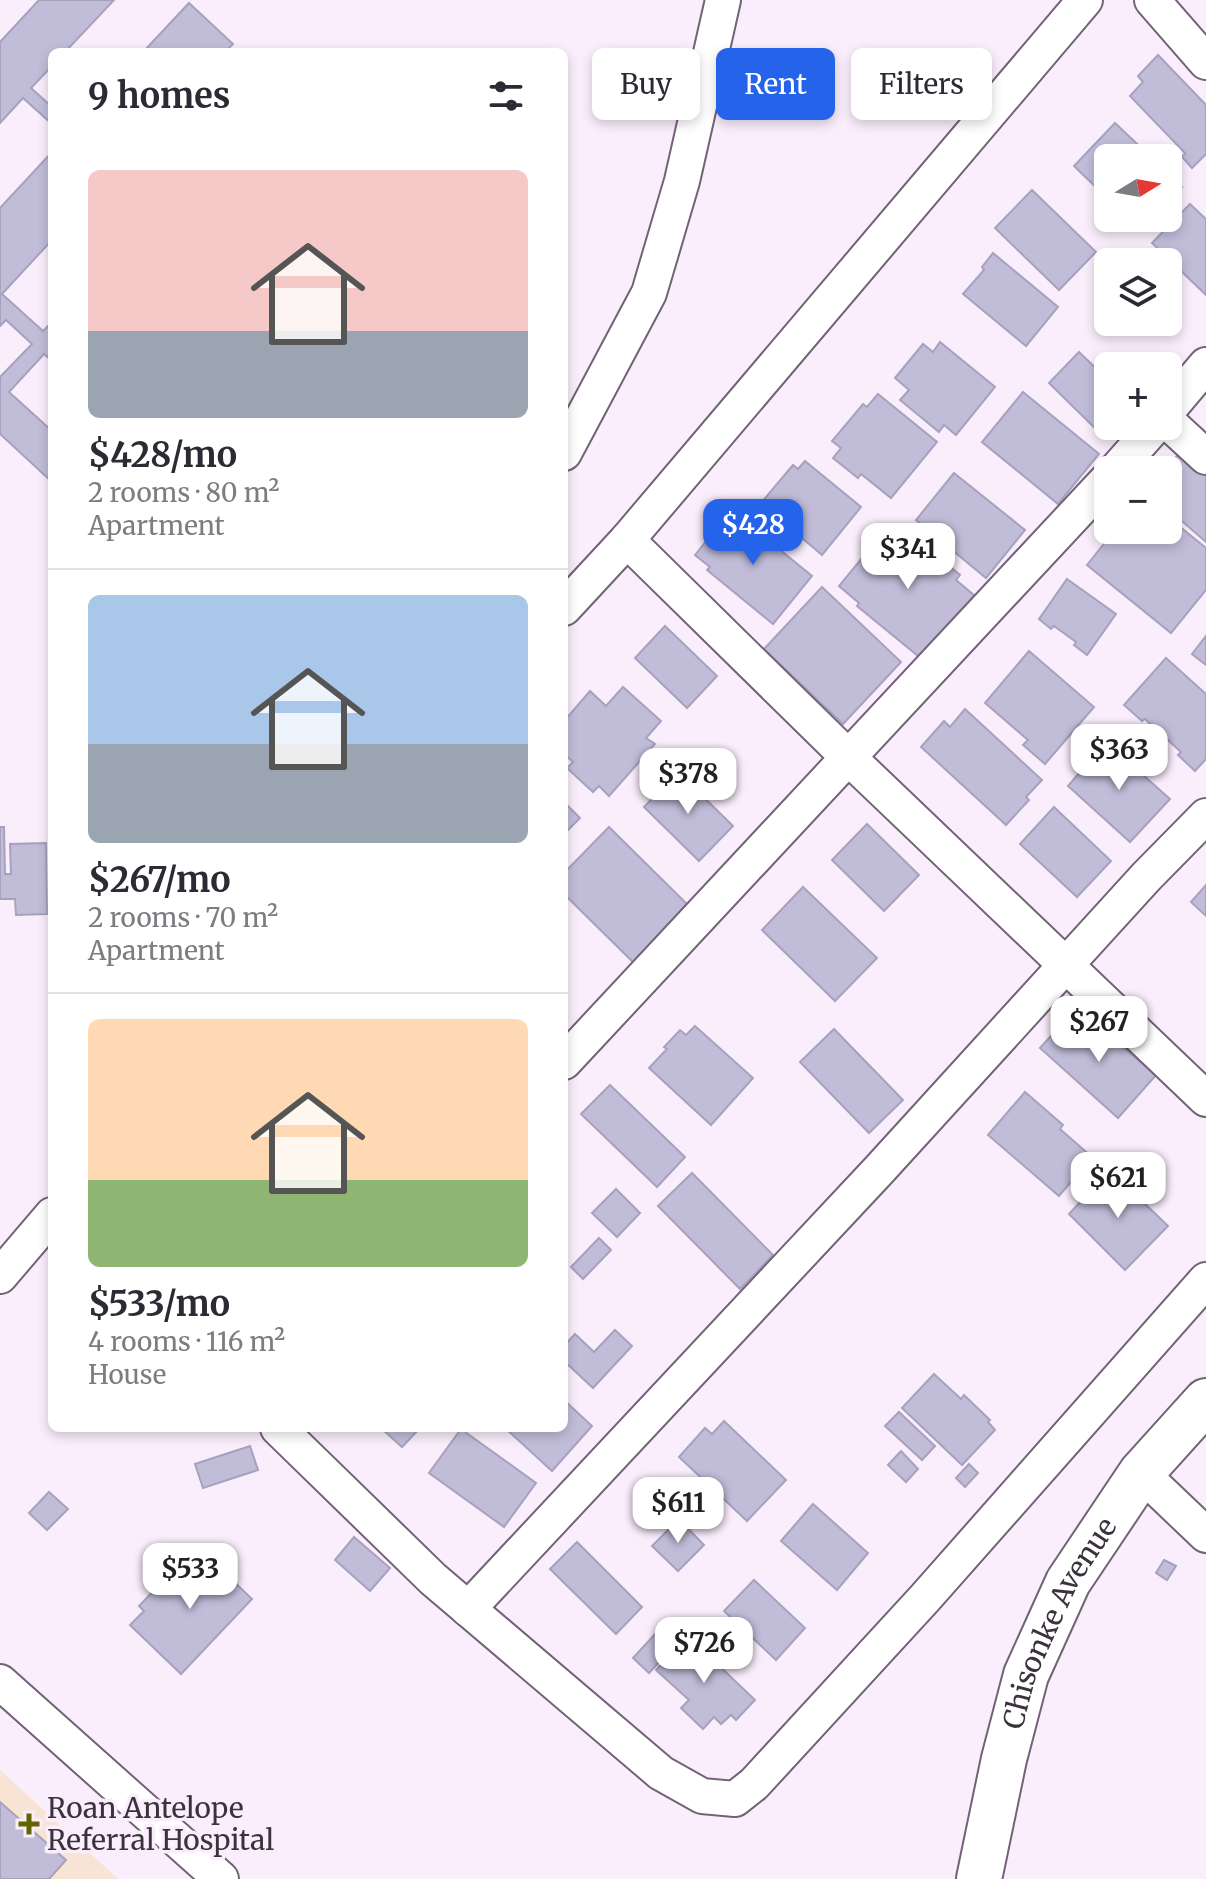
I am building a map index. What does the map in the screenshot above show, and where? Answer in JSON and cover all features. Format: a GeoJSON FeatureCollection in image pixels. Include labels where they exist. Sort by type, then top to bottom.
{"type":"FeatureCollection","features":[{"type":"Feature","properties":{"kind":"street"},"geometry":{"type":"LineString","coordinates":[[568,445],[649,293],[682,181],[723,0]]}},
{"type":"Feature","properties":{"kind":"street"},"geometry":{"type":"LineString","coordinates":[[568,604],[627,540],[1085,0]]}},
{"type":"Feature","properties":{"kind":"street"},"geometry":{"type":"LineString","coordinates":[[1152,0],[1206,62]]}},
{"type":"Feature","properties":{"kind":"street"},"geometry":{"type":"LineString","coordinates":[[1182,393],[1206,365]]}},
{"type":"Feature","properties":{"kind":"street"},"geometry":{"type":"LineString","coordinates":[[1182,435],[1206,457]]}},
{"type":"Feature","properties":{"kind":"street"},"geometry":{"type":"LineString","coordinates":[[1128,456],[1143,440]]}},
{"type":"Feature","properties":{"kind":"street"},"geometry":{"type":"LineString","coordinates":[[568,1058],[1094,494]]}},
{"type":"Feature","properties":{"kind":"street"},"geometry":{"type":"LineString","coordinates":[[627,540],[849,758],[1206,1099]]}},
{"type":"Feature","properties":{"kind":"street"},"geometry":{"type":"LineString","coordinates":[[468,1609],[1206,816]]}},
{"type":"Feature","properties":{"kind":"street"},"geometry":{"type":"LineString","coordinates":[[0,1276],[48,1220]]}},
{"type":"Feature","properties":{"kind":"street"},"geometry":{"type":"LineString","coordinates":[[282,1432],[433,1579],[661,1773],[702,1796],[735,1799],[754,1784],[925,1598],[1206,1280]]}},
{"type":"Feature","properties":{"kind":"street","name":"Chisonke Avenue"},"geometry":{"type":"LineString","coordinates":[[979,1879],[1004,1759],[1026,1675],[1068,1582],[1141,1473],[1206,1401]]}},
{"type":"Feature","properties":{"kind":"street"},"geometry":{"type":"LineString","coordinates":[[1141,1473],[1206,1535]]}},
{"type":"Feature","properties":{"kind":"street"},"geometry":{"type":"LineString","coordinates":[[0,1682],[221,1879]]}},
{"type":"Feature","properties":{"kind":"shaded area","name":"Roan Antelope Referral Hospital"},"geometry":{"type":"Polygon","coordinates":[[[0,1770],[118,1879],[0,1879],[0,1770]]]}},
{"type":"Feature","properties":{"kind":"building"},"geometry":{"type":"Polygon","coordinates":[[[39,0],[114,0],[69,48],[48,48],[48,70],[31,88],[48,103],[48,120],[23,98],[0,123],[0,42],[39,0]]]}},
{"type":"Feature","properties":{"kind":"building"},"geometry":{"type":"Polygon","coordinates":[[[189,3],[233,44],[229,48],[147,48],[189,3]]]}},
{"type":"Feature","properties":{"kind":"building"},"geometry":{"type":"Polygon","coordinates":[[[1158,55],[1206,105],[1206,154],[1192,168],[1182,157],[1185,153],[1182,144],[1176,144],[1130,96],[1143,82],[1138,76],[1158,55]]]}},
{"type":"Feature","properties":{"kind":"building"},"geometry":{"type":"Polygon","coordinates":[[[1115,123],[1137,144],[1095,144],[1115,123]]]}},
{"type":"Feature","properties":{"kind":"building"},"geometry":{"type":"Polygon","coordinates":[[[1094,145],[1094,185],[1074,166],[1094,145]]]}},
{"type":"Feature","properties":{"kind":"building"},"geometry":{"type":"Polygon","coordinates":[[[48,156],[48,244],[2,294],[43,331],[48,326],[48,358],[44,354],[9,392],[48,427],[48,478],[0,434],[0,377],[32,344],[6,320],[0,326],[0,208],[48,156]]]}},
{"type":"Feature","properties":{"kind":"building"},"geometry":{"type":"Polygon","coordinates":[[[1032,190],[1094,250],[1094,254],[1059,290],[995,228],[1032,190]]]}},
{"type":"Feature","properties":{"kind":"building"},"geometry":{"type":"Polygon","coordinates":[[[1190,204],[1206,219],[1206,295],[1182,272],[1182,248],[1157,248],[1152,243],[1163,232],[1182,232],[1182,212],[1190,204]]]}},
{"type":"Feature","properties":{"kind":"building"},"geometry":{"type":"Polygon","coordinates":[[[993,253],[1058,307],[1026,346],[963,294],[984,270],[982,267],[993,253]]]}},
{"type":"Feature","properties":{"kind":"building"},"geometry":{"type":"Polygon","coordinates":[[[940,342],[995,387],[956,435],[944,425],[939,432],[900,400],[909,390],[895,378],[923,344],[933,352],[940,342]]]}},
{"type":"Feature","properties":{"kind":"building"},"geometry":{"type":"Polygon","coordinates":[[[1079,352],[1094,366],[1094,427],[1049,383],[1079,352]]]}},
{"type":"Feature","properties":{"kind":"building"},"geometry":{"type":"Polygon","coordinates":[[[1023,392],[1099,454],[1094,456],[1094,460],[1058,504],[982,442],[1023,392]]]}},
{"type":"Feature","properties":{"kind":"building"},"geometry":{"type":"Polygon","coordinates":[[[878,394],[937,442],[891,498],[861,474],[858,478],[833,458],[841,448],[832,441],[863,404],[867,407],[878,394]]]}},
{"type":"Feature","properties":{"kind":"building"},"geometry":{"type":"Polygon","coordinates":[[[1183,449],[1206,469],[1206,542],[1182,521],[1182,456],[1177,456],[1183,449]]]}},
{"type":"Feature","properties":{"kind":"building"},"geometry":{"type":"Polygon","coordinates":[[[805,461],[861,507],[822,555],[761,503],[793,465],[798,469],[805,461]]]}},
{"type":"Feature","properties":{"kind":"building"},"geometry":{"type":"Polygon","coordinates":[[[954,473],[1025,530],[986,578],[916,520],[954,473]]]}},
{"type":"Feature","properties":{"kind":"building"},"geometry":{"type":"Polygon","coordinates":[[[731,510],[812,576],[773,624],[707,570],[710,567],[695,555],[731,510]]]}},
{"type":"Feature","properties":{"kind":"building"},"geometry":{"type":"Polygon","coordinates":[[[889,525],[910,543],[914,537],[960,575],[956,580],[975,596],[923,660],[857,606],[859,603],[839,586],[889,525]]]}},
{"type":"Feature","properties":{"kind":"building"},"geometry":{"type":"Polygon","coordinates":[[[1182,528],[1206,548],[1206,590],[1171,633],[1087,565],[1104,544],[1182,544],[1182,528]]]}},
{"type":"Feature","properties":{"kind":"building"},"geometry":{"type":"Polygon","coordinates":[[[1067,579],[1116,614],[1087,655],[1074,645],[1076,642],[1039,619],[1067,579]]]}},
{"type":"Feature","properties":{"kind":"building"},"geometry":{"type":"Polygon","coordinates":[[[822,587],[901,662],[843,724],[764,649],[822,587]]]}},
{"type":"Feature","properties":{"kind":"building"},"geometry":{"type":"Polygon","coordinates":[[[665,626],[717,676],[687,708],[635,658],[665,626]]]}},
{"type":"Feature","properties":{"kind":"building"},"geometry":{"type":"Polygon","coordinates":[[[1206,636],[1206,665],[1192,654],[1206,636]]]}},
{"type":"Feature","properties":{"kind":"building"},"geometry":{"type":"Polygon","coordinates":[[[1029,651],[1094,707],[1045,764],[1023,745],[1028,740],[985,703],[1029,651]]]}},
{"type":"Feature","properties":{"kind":"building"},"geometry":{"type":"Polygon","coordinates":[[[1166,658],[1206,694],[1206,759],[1195,771],[1178,755],[1181,752],[1145,719],[1142,721],[1124,705],[1166,658]]]}},
{"type":"Feature","properties":{"kind":"building"},"geometry":{"type":"Polygon","coordinates":[[[623,687],[661,721],[646,738],[655,744],[609,796],[599,786],[593,792],[568,769],[573,762],[568,758],[568,716],[590,691],[606,706],[623,687]]]}},
{"type":"Feature","properties":{"kind":"building"},"geometry":{"type":"Polygon","coordinates":[[[965,709],[1042,780],[1006,825],[921,747],[944,721],[950,727],[965,709]]]}},
{"type":"Feature","properties":{"kind":"building"},"geometry":{"type":"Polygon","coordinates":[[[1106,742],[1170,799],[1130,842],[1068,786],[1106,742]]]}},
{"type":"Feature","properties":{"kind":"building"},"geometry":{"type":"Polygon","coordinates":[[[678,772],[733,826],[699,861],[644,807],[678,772]]]}},
{"type":"Feature","properties":{"kind":"building"},"geometry":{"type":"Polygon","coordinates":[[[568,806],[580,818],[568,830],[568,806]]]}},
{"type":"Feature","properties":{"kind":"building"},"geometry":{"type":"Polygon","coordinates":[[[1054,807],[1111,861],[1077,897],[1020,844],[1054,807]]]}},
{"type":"Feature","properties":{"kind":"building"},"geometry":{"type":"Polygon","coordinates":[[[867,824],[919,875],[884,911],[832,860],[867,824]]]}},
{"type":"Feature","properties":{"kind":"building"},"geometry":{"type":"Polygon","coordinates":[[[0,827],[4,827],[5,874],[11,874],[10,844],[46,843],[47,914],[16,915],[15,899],[0,899],[0,827]]]}},
{"type":"Feature","properties":{"kind":"building"},"geometry":{"type":"Polygon","coordinates":[[[609,827],[696,913],[640,969],[568,898],[568,869],[609,827]]]}},
{"type":"Feature","properties":{"kind":"building"},"geometry":{"type":"Polygon","coordinates":[[[1206,885],[1206,916],[1191,902],[1206,885]]]}},
{"type":"Feature","properties":{"kind":"building"},"geometry":{"type":"Polygon","coordinates":[[[803,887],[877,958],[835,1001],[762,930],[803,887]]]}},
{"type":"Feature","properties":{"kind":"building"},"geometry":{"type":"Polygon","coordinates":[[[1085,1012],[1156,1075],[1118,1118],[1040,1048],[1060,1026],[1067,1033],[1085,1012]]]}},
{"type":"Feature","properties":{"kind":"building"},"geometry":{"type":"Polygon","coordinates":[[[695,1026],[753,1078],[711,1125],[649,1068],[680,1030],[686,1035],[695,1026]]]}},
{"type":"Feature","properties":{"kind":"building"},"geometry":{"type":"Polygon","coordinates":[[[834,1029],[903,1100],[869,1133],[800,1062],[834,1029]]]}},
{"type":"Feature","properties":{"kind":"building"},"geometry":{"type":"Polygon","coordinates":[[[610,1085],[685,1157],[657,1187],[581,1114],[610,1085]]]}},
{"type":"Feature","properties":{"kind":"building"},"geometry":{"type":"Polygon","coordinates":[[[1025,1092],[1063,1125],[1060,1129],[1092,1157],[1059,1196],[988,1135],[1025,1092]]]}},
{"type":"Feature","properties":{"kind":"building"},"geometry":{"type":"Polygon","coordinates":[[[1110,1170],[1168,1226],[1125,1270],[1069,1214],[1110,1170]]]}},
{"type":"Feature","properties":{"kind":"building"},"geometry":{"type":"Polygon","coordinates":[[[692,1173],[773,1255],[740,1289],[658,1206],[692,1173]]]}},
{"type":"Feature","properties":{"kind":"building"},"geometry":{"type":"Polygon","coordinates":[[[616,1189],[640,1213],[617,1237],[592,1213],[616,1189]]]}},
{"type":"Feature","properties":{"kind":"building"},"geometry":{"type":"Polygon","coordinates":[[[599,1238],[611,1250],[583,1279],[571,1267],[599,1238]]]}},
{"type":"Feature","properties":{"kind":"building"},"geometry":{"type":"Polygon","coordinates":[[[615,1330],[632,1346],[593,1388],[568,1365],[568,1342],[575,1334],[594,1352],[615,1330]]]}},
{"type":"Feature","properties":{"kind":"building"},"geometry":{"type":"Polygon","coordinates":[[[934,1374],[961,1399],[964,1395],[990,1420],[988,1422],[995,1430],[962,1465],[902,1408],[934,1374]]]}},
{"type":"Feature","properties":{"kind":"building"},"geometry":{"type":"Polygon","coordinates":[[[568,1404],[592,1426],[552,1471],[509,1432],[568,1432],[568,1404]]]}},
{"type":"Feature","properties":{"kind":"building"},"geometry":{"type":"Polygon","coordinates":[[[899,1412],[935,1446],[922,1460],[885,1426],[899,1412]]]}},
{"type":"Feature","properties":{"kind":"building"},"geometry":{"type":"Polygon","coordinates":[[[724,1421],[786,1480],[747,1521],[679,1457],[705,1428],[712,1434],[724,1421]]]}},
{"type":"Feature","properties":{"kind":"building"},"geometry":{"type":"Polygon","coordinates":[[[385,1432],[416,1432],[402,1447],[385,1432]]]}},
{"type":"Feature","properties":{"kind":"building"},"geometry":{"type":"Polygon","coordinates":[[[459,1432],[465,1432],[536,1483],[504,1527],[429,1473],[459,1432]]]}},
{"type":"Feature","properties":{"kind":"building"},"geometry":{"type":"Polygon","coordinates":[[[250,1446],[258,1470],[203,1488],[195,1464],[250,1446]]]}},
{"type":"Feature","properties":{"kind":"building"},"geometry":{"type":"Polygon","coordinates":[[[901,1451],[918,1469],[906,1482],[888,1465],[901,1451]]]}},
{"type":"Feature","properties":{"kind":"building"},"geometry":{"type":"Polygon","coordinates":[[[969,1464],[978,1473],[965,1487],[956,1478],[969,1464]]]}},
{"type":"Feature","properties":{"kind":"building"},"geometry":{"type":"Polygon","coordinates":[[[49,1492],[68,1509],[47,1530],[29,1513],[49,1492]]]}},
{"type":"Feature","properties":{"kind":"building"},"geometry":{"type":"Polygon","coordinates":[[[813,1504],[868,1553],[837,1590],[781,1541],[813,1504]]]}},
{"type":"Feature","properties":{"kind":"building"},"geometry":{"type":"Polygon","coordinates":[[[679,1519],[704,1545],[678,1571],[652,1546],[679,1519]]]}},
{"type":"Feature","properties":{"kind":"building"},"geometry":{"type":"Polygon","coordinates":[[[354,1537],[390,1568],[370,1591],[335,1560],[354,1537]]]}},
{"type":"Feature","properties":{"kind":"building"},"geometry":{"type":"Polygon","coordinates":[[[577,1542],[642,1607],[616,1634],[550,1569],[577,1542]]]}},
{"type":"Feature","properties":{"kind":"building"},"geometry":{"type":"Polygon","coordinates":[[[201,1550],[252,1599],[181,1674],[130,1625],[144,1611],[139,1606],[166,1578],[170,1581],[201,1550]]]}},
{"type":"Feature","properties":{"kind":"building"},"geometry":{"type":"Polygon","coordinates":[[[1164,1560],[1176,1566],[1167,1580],[1156,1573],[1164,1560]]]}},
{"type":"Feature","properties":{"kind":"building"},"geometry":{"type":"Polygon","coordinates":[[[754,1580],[805,1628],[776,1660],[724,1611],[754,1580]]]}},
{"type":"Feature","properties":{"kind":"building"},"geometry":{"type":"Polygon","coordinates":[[[657,1632],[673,1647],[649,1673],[633,1658],[657,1632]]]}},
{"type":"Feature","properties":{"kind":"building"},"geometry":{"type":"Polygon","coordinates":[[[688,1636],[755,1700],[736,1720],[731,1715],[721,1724],[714,1717],[703,1729],[681,1708],[689,1700],[656,1670],[688,1636]]]}},
{"type":"Feature","properties":{"kind":"building"},"geometry":{"type":"Polygon","coordinates":[[[0,1802],[66,1860],[49,1879],[0,1879],[0,1802]]]}},
{"type":"Feature","properties":{"kind":"place","name":"Roan Antelope Referral Hospital"},"geometry":{"type":"Point","coordinates":[29,1824]}}]}
